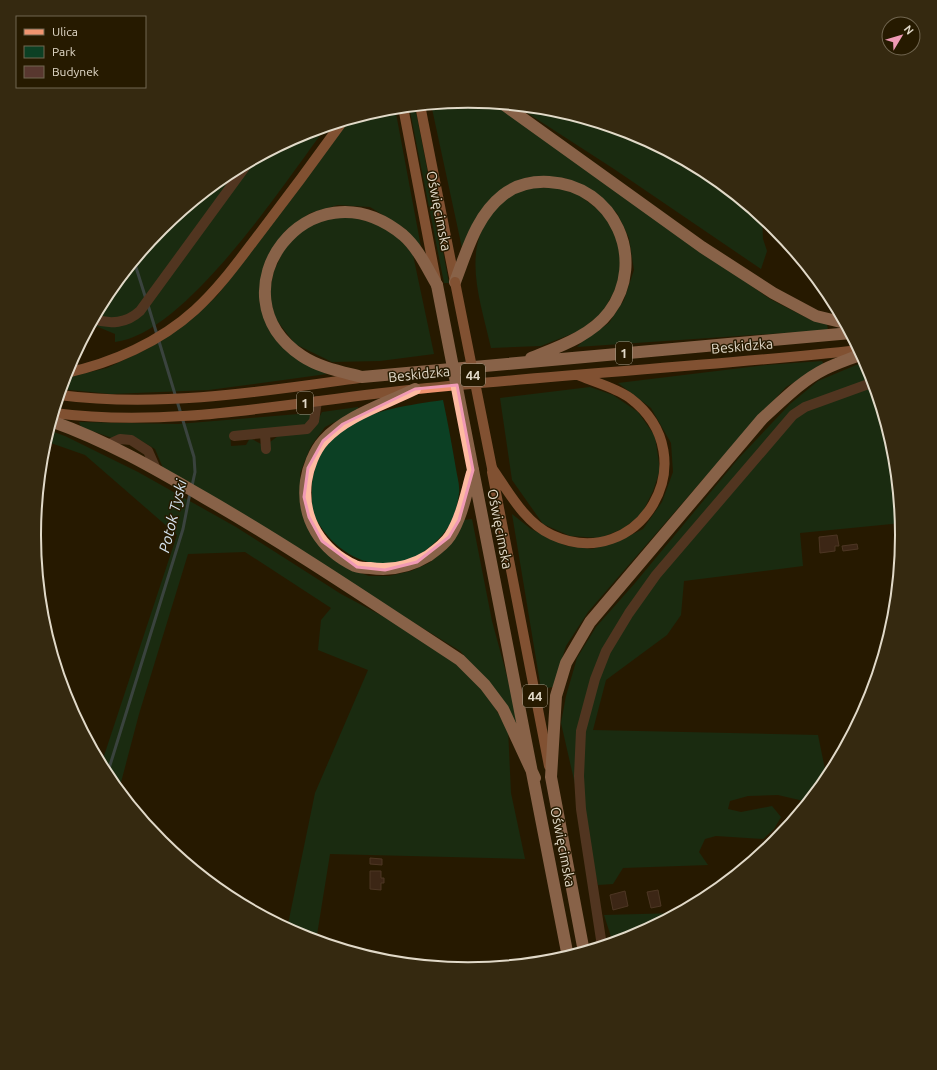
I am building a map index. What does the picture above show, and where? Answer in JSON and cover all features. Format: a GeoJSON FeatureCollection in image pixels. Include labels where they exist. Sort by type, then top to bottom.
{"type":"FeatureCollection","features":[{"type":"Feature","properties":{"kind":"highway"},"geometry":{"type":"LineString","coordinates":[[511,110],[702,247],[773,293],[816,316],[839,322]]}},
{"type":"Feature","properties":{"kind":"highway"},"geometry":{"type":"LineString","coordinates":[[455,282],[480,221],[503,195],[519,186],[533,181],[556,182],[574,187],[592,197],[610,214],[620,230],[625,252],[626,274],[617,298],[608,313],[594,326],[575,339],[521,363]]}},
{"type":"Feature","properties":{"kind":"highway"},"geometry":{"type":"LineString","coordinates":[[362,377],[334,370],[303,357],[291,347],[276,329],[268,310],[265,289],[268,273],[283,241],[310,219],[329,213],[348,212],[365,215],[384,222],[404,236],[415,249],[437,285]]}},
{"type":"Feature","properties":{"kind":"highway","name":"Oświęcimska"},"geometry":{"type":"LineString","coordinates":[[437,285],[535,778],[567,951]]}},
{"type":"Feature","properties":{"kind":"highway","name":"Beskidzka"},"geometry":{"type":"LineString","coordinates":[[362,377],[846,334]]}},
{"type":"Feature","properties":{"kind":"highway"},"geometry":{"type":"LineString","coordinates":[[551,777],[556,696],[566,663],[590,622],[762,419],[792,392],[825,369],[857,356]]}},
{"type":"Feature","properties":{"kind":"highway"},"geometry":{"type":"LineString","coordinates":[[415,389],[343,424],[323,441],[308,468],[304,497],[308,517],[322,541],[336,554],[357,567],[385,570],[417,562],[434,551],[449,537],[459,520],[473,470]]}},
{"type":"Feature","properties":{"kind":"highway"},"geometry":{"type":"LineString","coordinates":[[56,423],[109,444],[156,469],[247,522],[460,660],[485,685],[503,709],[535,778]]}},
{"type":"Feature","properties":{"kind":"highway","name":"Oświęcimska"},"geometry":{"type":"LineString","coordinates":[[551,777],[583,947]]}},
{"type":"Feature","properties":{"kind":"main road","name":"Oświęcimska"},"geometry":{"type":"LineString","coordinates":[[421,110],[492,468],[551,777]]}},
{"type":"Feature","properties":{"kind":"main road","name":"Oświęcimska"},"geometry":{"type":"LineString","coordinates":[[404,113],[437,285]]}},
{"type":"Feature","properties":{"kind":"main road"},"geometry":{"type":"LineString","coordinates":[[74,371],[106,362],[136,349],[163,334],[194,310],[220,284],[297,185],[339,128]]}},
{"type":"Feature","properties":{"kind":"main road","name":"Beskidzka"},"geometry":{"type":"LineString","coordinates":[[59,413],[121,418],[169,418],[415,389],[854,351]]}},
{"type":"Feature","properties":{"kind":"main road"},"geometry":{"type":"LineString","coordinates":[[492,468],[516,501],[537,526],[552,535],[579,544],[598,542],[622,534],[636,526],[646,516],[660,490],[664,478],[664,451],[661,435],[649,418],[630,398],[620,392],[578,375]]}},
{"type":"Feature","properties":{"kind":"main road","name":"Beskidzka"},"geometry":{"type":"LineString","coordinates":[[65,396],[120,400],[164,400],[192,398],[362,377]]}},
{"type":"Feature","properties":{"kind":"street"},"geometry":{"type":"LineString","coordinates":[[99,320],[110,323],[119,322],[135,316],[140,311],[239,175]]}},
{"type":"Feature","properties":{"kind":"street"},"geometry":{"type":"LineString","coordinates":[[601,941],[581,809],[579,776],[581,731],[595,679],[606,651],[629,612],[656,575],[793,415],[805,407],[868,384]]}},
{"type":"Feature","properties":{"kind":"street"},"geometry":{"type":"LineString","coordinates":[[234,436],[307,429],[314,421],[316,401]]}},
{"type":"Feature","properties":{"kind":"street"},"geometry":{"type":"LineString","coordinates":[[265,434],[266,449]]}},
{"type":"Feature","properties":{"kind":"highlighted area"},"geometry":{"type":"Polygon","coordinates":[[[457,385],[473,470],[459,520],[449,537],[417,562],[385,570],[357,567],[322,541],[309,517],[304,497],[308,468],[323,441],[343,424],[415,389],[457,385]]]}},
{"type":"Feature","properties":{"kind":"green space"},"geometry":{"type":"Polygon","coordinates":[[[432,109],[504,109],[573,161],[770,299],[811,320],[827,324],[828,330],[577,347],[584,340],[609,323],[624,300],[634,270],[629,238],[617,213],[597,196],[565,178],[528,177],[495,196],[462,248],[432,109]]]}},
{"type":"Feature","properties":{"kind":"green space"},"geometry":{"type":"Polygon","coordinates":[[[416,111],[449,283],[444,283],[410,112],[416,111]]]}},
{"type":"Feature","properties":{"kind":"green space"},"geometry":{"type":"Polygon","coordinates":[[[524,111],[579,122],[606,130],[658,152],[706,180],[729,196],[762,225],[763,239],[767,251],[761,269],[614,169],[524,111]]]}},
{"type":"Feature","properties":{"kind":"green space"},"geometry":{"type":"Polygon","coordinates":[[[396,114],[421,247],[404,228],[370,207],[338,205],[310,213],[285,231],[264,266],[261,302],[302,362],[327,374],[209,390],[111,394],[67,390],[72,376],[107,368],[149,348],[186,323],[217,296],[344,126],[396,114]]]}},
{"type":"Feature","properties":{"kind":"green space"},"geometry":{"type":"Polygon","coordinates":[[[321,134],[260,217],[232,252],[202,285],[172,313],[143,333],[115,342],[115,334],[95,326],[113,297],[129,275],[166,233],[208,196],[231,180],[279,152],[321,134]]]}},
{"type":"Feature","properties":{"kind":"green space"},"geometry":{"type":"Polygon","coordinates":[[[531,188],[558,188],[578,194],[605,215],[618,234],[622,263],[619,283],[602,313],[579,331],[541,346],[491,348],[477,288],[477,249],[482,231],[492,213],[510,195],[531,188]]]}},
{"type":"Feature","properties":{"kind":"green space"},"geometry":{"type":"Polygon","coordinates":[[[330,217],[354,218],[379,224],[398,236],[413,255],[434,354],[380,361],[332,362],[295,344],[275,318],[269,294],[274,271],[288,241],[310,223],[330,217]]]}},
{"type":"Feature","properties":{"kind":"green space"},"geometry":{"type":"Polygon","coordinates":[[[822,361],[824,365],[786,387],[744,432],[588,612],[566,646],[553,687],[541,689],[512,514],[531,529],[567,546],[592,549],[621,540],[643,529],[662,502],[673,472],[671,443],[651,408],[618,383],[766,365],[822,361]]]}},
{"type":"Feature","properties":{"kind":"green space"},"geometry":{"type":"Polygon","coordinates":[[[860,364],[873,398],[888,452],[896,524],[800,533],[803,566],[684,581],[681,615],[667,635],[606,680],[593,730],[818,735],[825,771],[803,801],[778,795],[748,796],[730,801],[728,809],[741,812],[772,806],[781,817],[774,829],[763,839],[716,836],[705,839],[699,852],[708,865],[623,868],[613,884],[598,885],[561,723],[566,696],[577,658],[596,627],[635,583],[738,459],[790,404],[818,381],[860,364]]]}},
{"type":"Feature","properties":{"kind":"green space"},"geometry":{"type":"Polygon","coordinates":[[[590,387],[613,395],[638,412],[655,436],[660,470],[653,491],[641,515],[622,529],[600,538],[570,536],[543,524],[512,480],[500,398],[590,387]]]}},
{"type":"Feature","properties":{"kind":"green space"},"geometry":{"type":"Polygon","coordinates":[[[443,400],[459,487],[456,511],[445,532],[426,550],[410,559],[394,564],[378,564],[362,560],[348,553],[335,543],[323,530],[313,511],[313,477],[315,467],[324,449],[337,434],[345,428],[368,416],[392,409],[443,400]]]}},
{"type":"Feature","properties":{"kind":"green space"},"geometry":{"type":"Polygon","coordinates":[[[358,407],[358,410],[325,427],[311,446],[300,473],[301,508],[310,533],[325,552],[350,569],[369,576],[389,576],[411,571],[429,563],[445,550],[464,520],[472,519],[492,621],[511,691],[519,731],[483,676],[460,651],[163,468],[155,449],[133,436],[112,438],[81,427],[79,422],[178,424],[310,413],[311,419],[307,425],[230,432],[231,446],[246,445],[250,438],[261,444],[270,442],[278,436],[315,426],[322,412],[358,407]]]}},
{"type":"Feature","properties":{"kind":"green space"},"geometry":{"type":"Polygon","coordinates":[[[54,432],[65,436],[138,472],[236,527],[341,594],[405,628],[457,663],[483,689],[508,729],[511,793],[525,859],[330,854],[317,935],[288,922],[315,793],[368,670],[318,650],[321,620],[331,608],[245,552],[188,554],[139,714],[121,784],[103,758],[177,535],[85,455],[51,443],[54,432]]]}},
{"type":"Feature","properties":{"kind":"green space"},"geometry":{"type":"Polygon","coordinates":[[[667,913],[611,938],[604,915],[667,913]]]}},
{"type":"Feature","properties":{"kind":"building"},"geometry":{"type":"Polygon","coordinates":[[[837,535],[839,546],[835,546],[835,551],[820,553],[819,537],[837,535]]]}},
{"type":"Feature","properties":{"kind":"building"},"geometry":{"type":"Polygon","coordinates":[[[857,544],[858,549],[843,551],[842,546],[857,544]]]}},
{"type":"Feature","properties":{"kind":"building"},"geometry":{"type":"Polygon","coordinates":[[[370,858],[382,859],[382,865],[370,864],[370,858]]]}},
{"type":"Feature","properties":{"kind":"building"},"geometry":{"type":"Polygon","coordinates":[[[370,871],[381,871],[381,878],[384,878],[384,883],[381,883],[381,890],[370,889],[370,871]]]}},
{"type":"Feature","properties":{"kind":"building"},"geometry":{"type":"Polygon","coordinates":[[[658,890],[661,906],[651,908],[647,892],[658,890]]]}},
{"type":"Feature","properties":{"kind":"building"},"geometry":{"type":"Polygon","coordinates":[[[625,891],[628,906],[613,910],[610,895],[625,891]]]}},
{"type":"Feature","properties":{"kind":"waterway","name":"Potok Tyski"},"geometry":{"type":"LineString","coordinates":[[136,267],[146,299]]}},
{"type":"Feature","properties":{"kind":"waterway","name":"Potok Tyski"},"geometry":{"type":"LineString","coordinates":[[148,305],[194,457],[195,472],[192,486]]}},
{"type":"Feature","properties":{"kind":"waterway","name":"Potok Tyski"},"geometry":{"type":"LineString","coordinates":[[109,767],[183,529],[190,493]]}}]}
